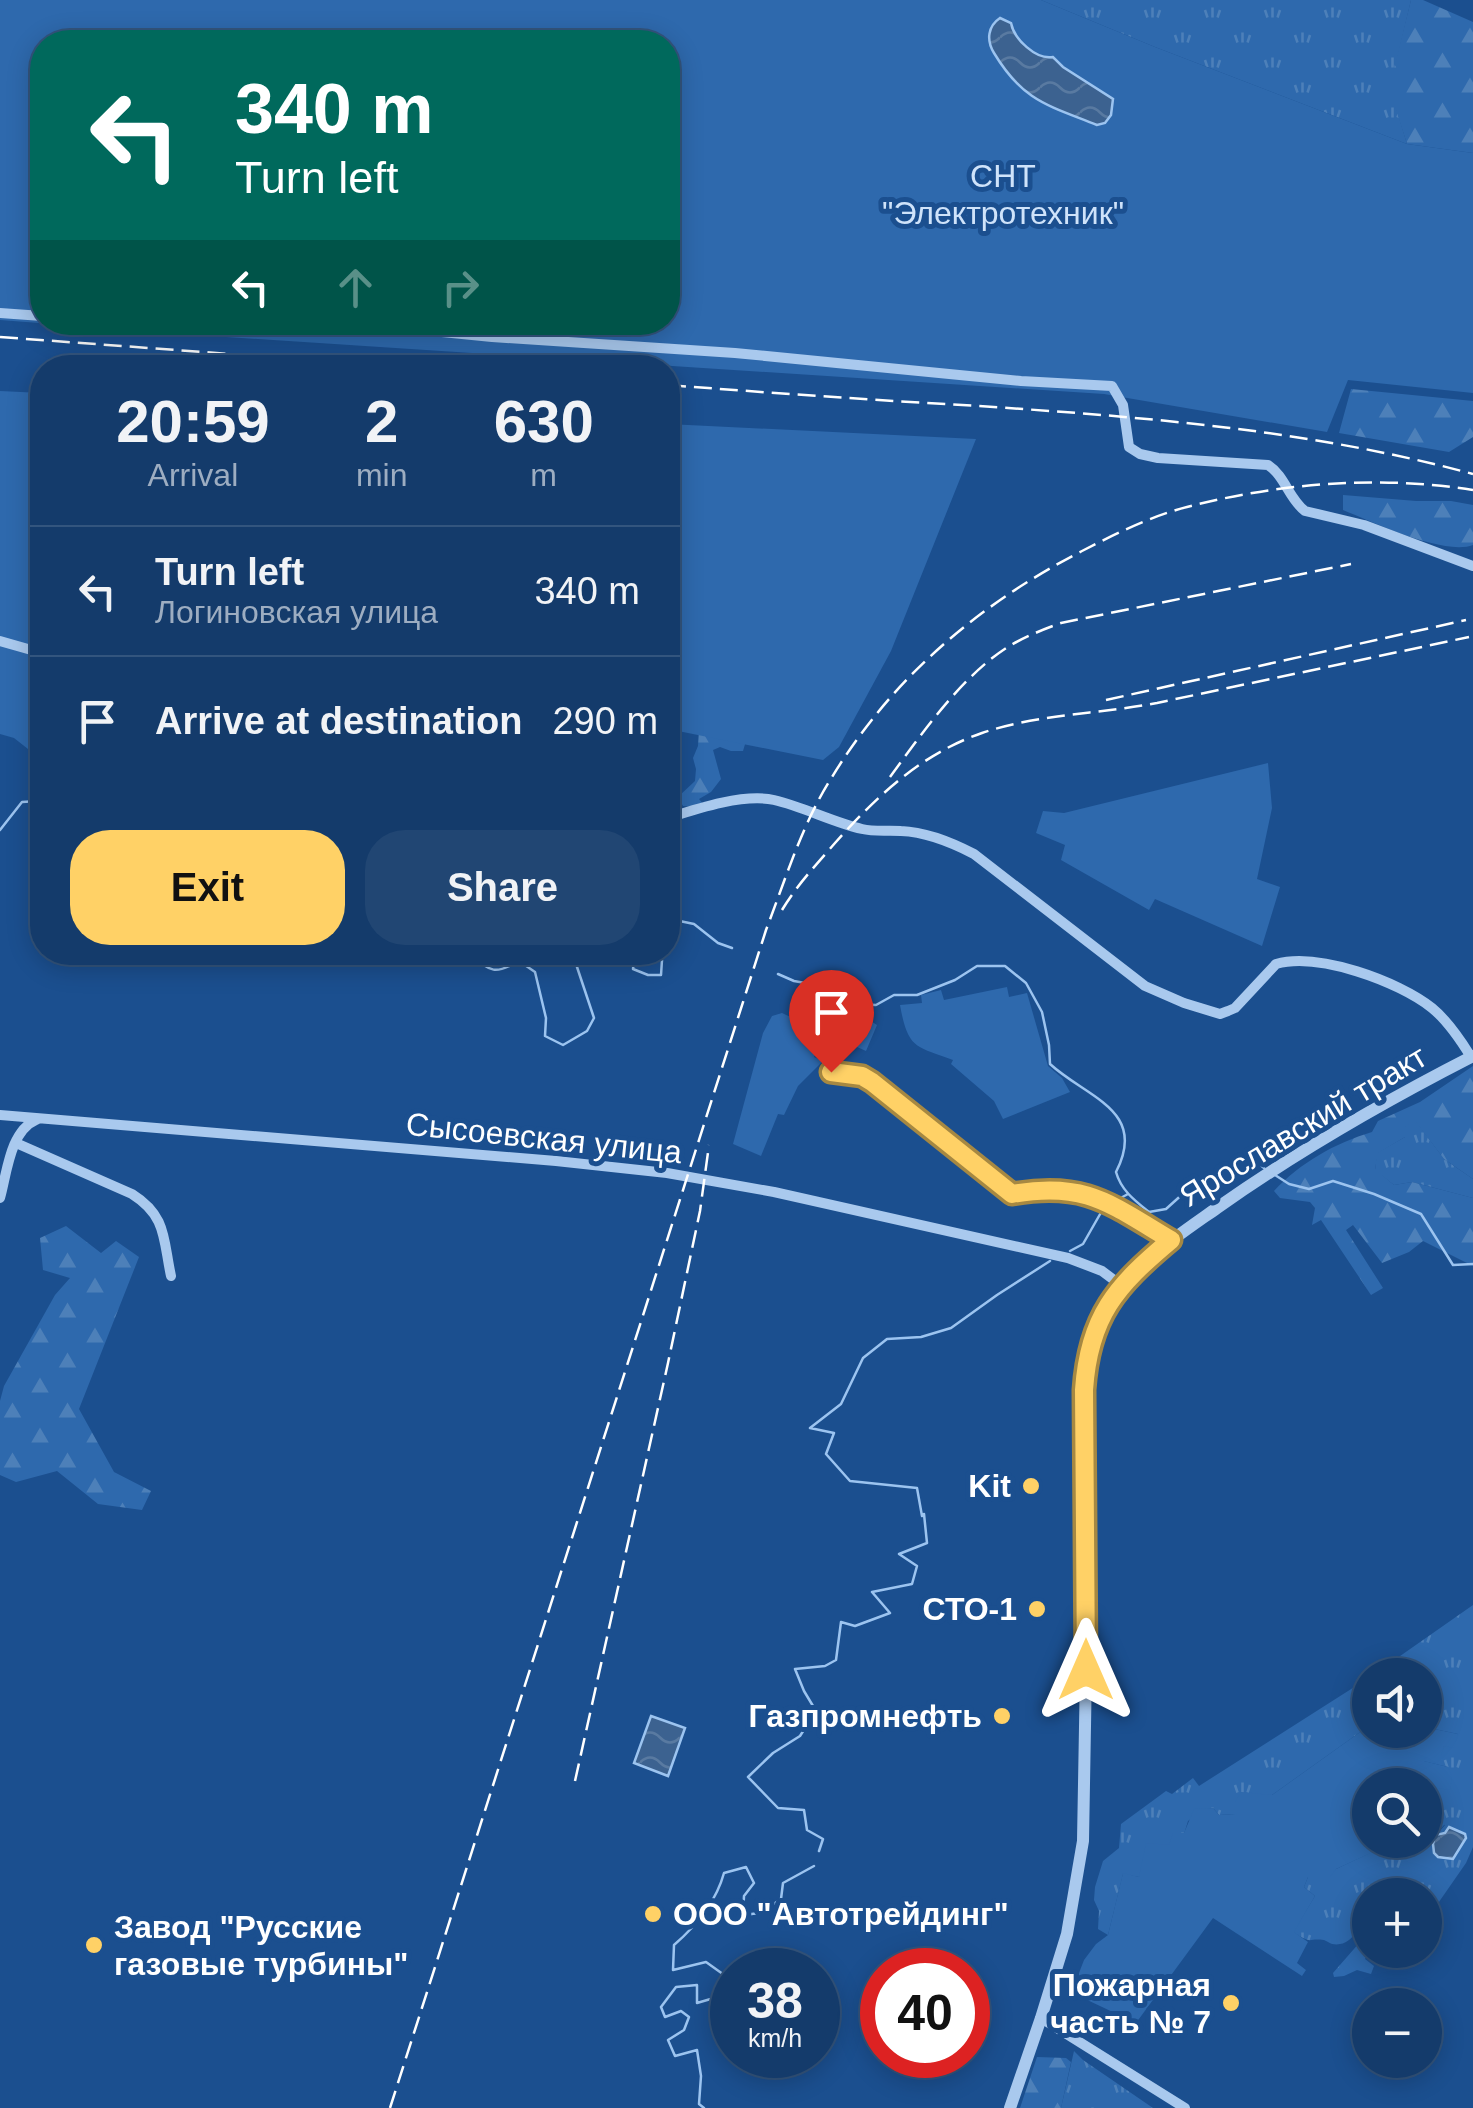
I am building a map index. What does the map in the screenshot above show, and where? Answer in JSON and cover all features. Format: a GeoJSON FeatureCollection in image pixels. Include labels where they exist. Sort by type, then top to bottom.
{"type":"FeatureCollection","features":[{"type":"Feature","properties":{"kind":"street"},"geometry":{"type":"LineString","coordinates":[[0,313],[30,315]]}},
{"type":"Feature","properties":{"kind":"street"},"geometry":{"type":"LineString","coordinates":[[481,335],[736,352],[1112,386],[1123,406],[1128,447],[1140,454],[1268,465],[1305,511],[1364,526],[1473,566]]}},
{"type":"Feature","properties":{"kind":"street"},"geometry":{"type":"LineString","coordinates":[[0,641],[30,650]]}},
{"type":"Feature","properties":{"kind":"street"},"geometry":{"type":"LineString","coordinates":[[680,815],[756,798],[863,829],[931,836],[974,854],[1145,986],[1184,1003],[1220,1014],[1235,1008],[1276,964],[1299,962],[1340,967],[1387,982],[1423,1002],[1448,1023],[1472,1056]]}},
{"type":"Feature","properties":{"kind":"street","name":"Ярославский тракт"},"geometry":{"type":"LineString","coordinates":[[1010,2108],[1067,1934],[1080,1865],[1085,1814],[1084,1390],[1096,1326],[1122,1286],[1171,1240],[1259,1178],[1472,1056]]}},
{"type":"Feature","properties":{"kind":"street"},"geometry":{"type":"LineString","coordinates":[[831,1072],[862,1076],[872,1082],[1012,1194],[1038,1189],[1080,1192],[1098,1198],[1171,1240]]}},
{"type":"Feature","properties":{"kind":"street"},"geometry":{"type":"LineString","coordinates":[[0,1115],[17,1126],[0,1198]]}},
{"type":"Feature","properties":{"kind":"street","name":"Сысоевская улица"},"geometry":{"type":"LineString","coordinates":[[0,1115],[556,1161],[678,1175],[774,1192],[1068,1258],[1102,1271],[1122,1286]]}},
{"type":"Feature","properties":{"kind":"street"},"geometry":{"type":"LineString","coordinates":[[17,1139],[26,1125],[42,1119]]}},
{"type":"Feature","properties":{"kind":"street"},"geometry":{"type":"LineString","coordinates":[[17,1139],[147,1203],[162,1228],[171,1276]]}},
{"type":"Feature","properties":{"kind":"street"},"geometry":{"type":"LineString","coordinates":[[1042,2018],[1185,2108]]}},
{"type":"Feature","properties":{"kind":"green space","name":"СНТ \"Электротехник\""},"geometry":{"type":"Polygon","coordinates":[[[0,0],[1041,0],[1407,144],[1473,153],[1473,393],[1348,380],[1327,432],[1104,394],[680,366],[680,355],[504,355],[196,335],[680,335],[680,30],[30,30],[30,322],[0,320],[0,0]]]}},
{"type":"Feature","properties":{"kind":"green space"},"geometry":{"type":"Polygon","coordinates":[[[1041,0],[1411,0],[1390,88],[1407,144],[1155,47],[1041,0]]]}},
{"type":"Feature","properties":{"kind":"green space"},"geometry":{"type":"Polygon","coordinates":[[[1411,0],[1423,0],[1473,22],[1473,153],[1407,144],[1389,88],[1411,0]]]}},
{"type":"Feature","properties":{"kind":"green space"},"geometry":{"type":"Polygon","coordinates":[[[1351,389],[1473,401],[1473,437],[1449,452],[1339,433],[1351,389]]]}},
{"type":"Feature","properties":{"kind":"green space"},"geometry":{"type":"Polygon","coordinates":[[[0,391],[30,392],[30,751],[14,738],[0,734],[0,391]]]}},
{"type":"Feature","properties":{"kind":"green space"},"geometry":{"type":"Polygon","coordinates":[[[680,425],[976,439],[891,651],[839,747],[823,760],[680,731],[680,425]]]}},
{"type":"Feature","properties":{"kind":"green space"},"geometry":{"type":"Polygon","coordinates":[[[1343,495],[1473,505],[1473,545],[1445,546],[1390,529],[1343,510],[1343,495]]]}},
{"type":"Feature","properties":{"kind":"green space"},"geometry":{"type":"Polygon","coordinates":[[[699,730],[748,734],[743,751],[720,747],[713,750],[721,779],[699,799],[703,804],[683,806],[680,795],[695,781],[693,758],[699,730]]]}},
{"type":"Feature","properties":{"kind":"green space"},"geometry":{"type":"Polygon","coordinates":[[[1268,763],[1272,808],[1257,879],[1280,887],[1262,946],[1155,899],[1149,910],[1061,860],[1065,845],[1036,833],[1043,811],[1064,813],[1268,763]]]}},
{"type":"Feature","properties":{"kind":"green space"},"geometry":{"type":"Polygon","coordinates":[[[1007,987],[1009,997],[1027,993],[1048,1066],[1070,1092],[1003,1119],[994,1101],[951,1064],[953,1060],[915,1044],[906,1030],[900,1005],[922,1003],[921,995],[941,990],[944,1000],[1007,987]]]}},
{"type":"Feature","properties":{"kind":"green space"},"geometry":{"type":"Polygon","coordinates":[[[819,1005],[877,1025],[866,1051],[826,1033],[814,1057],[823,1061],[798,1086],[784,1115],[778,1114],[761,1156],[733,1144],[763,1033],[772,1016],[782,1013],[808,1025],[819,1005]]]}},
{"type":"Feature","properties":{"kind":"green space"},"geometry":{"type":"Polygon","coordinates":[[[1473,1066],[1473,1179],[1444,1159],[1415,1121],[1405,1127],[1405,1137],[1378,1153],[1375,1169],[1394,1185],[1412,1182],[1473,1198],[1473,1266],[1423,1241],[1409,1252],[1382,1263],[1353,1225],[1346,1230],[1383,1288],[1371,1295],[1321,1220],[1312,1225],[1315,1208],[1310,1202],[1280,1198],[1274,1191],[1319,1155],[1372,1132],[1378,1121],[1420,1102],[1473,1066]]]}},
{"type":"Feature","properties":{"kind":"green space"},"geometry":{"type":"Polygon","coordinates":[[[1415,1120],[1444,1159],[1473,1179],[1473,1198],[1412,1182],[1394,1185],[1375,1170],[1377,1153],[1405,1137],[1404,1127],[1415,1120]]]}},
{"type":"Feature","properties":{"kind":"green space"},"geometry":{"type":"Polygon","coordinates":[[[66,1226],[101,1253],[116,1241],[139,1257],[79,1409],[114,1472],[151,1491],[142,1510],[98,1504],[57,1471],[16,1482],[0,1475],[0,1401],[4,1386],[55,1295],[70,1278],[43,1270],[40,1238],[66,1226]]]}},
{"type":"Feature","properties":{"kind":"green space"},"geometry":{"type":"Polygon","coordinates":[[[1473,1605],[1473,1847],[1442,1898],[1442,1878],[1352,1878],[1352,1938],[1340,1944],[1309,1940],[1293,1932],[1315,1896],[1304,1887],[1308,1877],[1359,1858],[1442,1858],[1445,1825],[1442,1775],[1448,1767],[1423,1761],[1458,1734],[1442,1731],[1442,1658],[1397,1658],[1473,1605]]]}},
{"type":"Feature","properties":{"kind":"green space"},"geometry":{"type":"Polygon","coordinates":[[[1352,1688],[1352,1738],[1272,1795],[1236,1814],[1219,1815],[1213,1808],[1202,1810],[1188,1821],[1184,1834],[1139,1877],[1123,1874],[1108,1935],[1098,1929],[1095,1887],[1103,1861],[1119,1848],[1121,1824],[1166,1791],[1172,1794],[1193,1778],[1199,1786],[1352,1688]]]}},
{"type":"Feature","properties":{"kind":"green space"},"geometry":{"type":"Polygon","coordinates":[[[1442,1731],[1458,1734],[1454,1748],[1444,1746],[1441,1756],[1426,1756],[1424,1761],[1448,1767],[1452,1777],[1450,1790],[1442,1789],[1442,1768],[1352,1768],[1352,1858],[1360,1858],[1336,1869],[1330,1877],[1308,1877],[1304,1887],[1315,1896],[1294,1932],[1308,1942],[1297,1963],[1306,1970],[1302,1976],[1213,1918],[1136,2023],[1083,1998],[1078,1987],[1084,1960],[1108,1935],[1123,1873],[1139,1877],[1146,1843],[1169,1845],[1173,1833],[1184,1833],[1194,1809],[1213,1808],[1219,1815],[1235,1814],[1235,1802],[1241,1792],[1272,1795],[1352,1738],[1352,1748],[1442,1748],[1442,1731]]]}},
{"type":"Feature","properties":{"kind":"green space"},"geometry":{"type":"Polygon","coordinates":[[[1352,1951],[1352,1968],[1373,1968],[1371,1974],[1357,1970],[1334,1977],[1333,1973],[1352,1951]]]}},
{"type":"Feature","properties":{"kind":"green space"},"geometry":{"type":"Polygon","coordinates":[[[1074,2051],[1083,2060],[1153,2108],[1061,2108],[1074,2051]]]}},
{"type":"Feature","properties":{"kind":"green space"},"geometry":{"type":"Polygon","coordinates":[[[1037,2057],[1066,2058],[1071,2062],[1061,2108],[1020,2108],[1037,2057]]]}},
{"type":"Feature","properties":{"kind":"water"},"geometry":{"type":"Polygon","coordinates":[[[1000,18],[1011,23],[1016,35],[1033,52],[1053,57],[1113,99],[1111,115],[1105,123],[1097,125],[1050,106],[1015,82],[990,43],[991,29],[1000,18]]]}},
{"type":"Feature","properties":{"kind":"water"},"geometry":{"type":"Polygon","coordinates":[[[651,1716],[685,1728],[668,1776],[634,1763],[651,1716]]]}},
{"type":"Feature","properties":{"kind":"water"},"geometry":{"type":"Polygon","coordinates":[[[1449,1827],[1465,1834],[1453,1859],[1442,1858],[1449,1827]]]}},
{"type":"Feature","properties":{"kind":"waterway"},"geometry":{"type":"LineString","coordinates":[[0,830],[22,802],[30,802]]}},
{"type":"Feature","properties":{"kind":"waterway"},"geometry":{"type":"LineString","coordinates":[[680,921],[694,924],[718,943],[732,948]]}},
{"type":"Feature","properties":{"kind":"waterway"},"geometry":{"type":"LineString","coordinates":[[484,965],[493,970],[510,965]]}},
{"type":"Feature","properties":{"kind":"waterway"},"geometry":{"type":"LineString","coordinates":[[525,965],[535,972],[546,1018],[545,1036],[563,1045],[587,1031],[594,1018],[578,965]]}},
{"type":"Feature","properties":{"kind":"waterway"},"geometry":{"type":"LineString","coordinates":[[633,965],[633,969],[648,975],[661,975],[662,965]]}},
{"type":"Feature","properties":{"kind":"waterway"},"geometry":{"type":"LineString","coordinates":[[778,974],[827,987],[854,1004],[876,1005],[894,995],[917,995],[955,980],[977,966],[1005,966],[1026,983],[1042,1012],[1050,1064],[1096,1097],[1119,1120],[1124,1151],[1116,1172],[1133,1199],[1149,1212],[1166,1209],[1196,1182],[1224,1174],[1241,1163],[1257,1162],[1264,1168]]}},
{"type":"Feature","properties":{"kind":"waterway"},"geometry":{"type":"LineString","coordinates":[[1275,1175],[1309,1189],[1333,1181],[1421,1214],[1453,1265],[1473,1264]]}},
{"type":"Feature","properties":{"kind":"waterway"},"geometry":{"type":"LineString","coordinates":[[1117,1200],[1128,1194]]}},
{"type":"Feature","properties":{"kind":"waterway"},"geometry":{"type":"LineString","coordinates":[[1070,1251],[1083,1244],[1103,1209]]}},
{"type":"Feature","properties":{"kind":"waterway"},"geometry":{"type":"LineString","coordinates":[[819,1851],[823,1839],[807,1830],[804,1810],[778,1808],[748,1777],[773,1753],[800,1736],[816,1711],[795,1669],[825,1666],[836,1660],[841,1622],[855,1626],[890,1613],[872,1592],[912,1584],[917,1566],[899,1554],[927,1543],[917,1488],[850,1481],[826,1454],[834,1433],[810,1428],[841,1404],[863,1358],[887,1339],[921,1337],[951,1328],[1050,1261]]}},
{"type":"Feature","properties":{"kind":"waterway"},"geometry":{"type":"LineString","coordinates":[[704,2108],[699,2104],[701,2076],[697,2050],[675,2056],[668,2040],[684,2030],[689,2017],[681,2011],[665,2017],[661,2007],[676,1987],[697,1985],[697,2003],[714,1998],[727,1977],[706,1962],[673,1970],[674,1945],[704,1913],[724,1873],[746,1867],[754,1883],[744,1896],[743,1915],[760,1913],[781,1899],[783,1883],[814,1866]]}},
{"type":"Feature","properties":{"kind":"railway"},"geometry":{"type":"LineString","coordinates":[[0,337],[244,355]]}},
{"type":"Feature","properties":{"kind":"railway"},"geometry":{"type":"LineString","coordinates":[[680,386],[1165,421],[1351,446],[1473,474]]}},
{"type":"Feature","properties":{"kind":"railway"},"geometry":{"type":"LineString","coordinates":[[390,2108],[766,930],[812,813],[856,741],[911,676],[974,619],[1044,572],[1147,520],[1222,499],[1293,487],[1365,482],[1473,490]]}},
{"type":"Feature","properties":{"kind":"railway"},"geometry":{"type":"LineString","coordinates":[[890,777],[960,688],[993,657],[1029,636],[1061,623],[1351,564]]}},
{"type":"Feature","properties":{"kind":"railway"},"geometry":{"type":"LineString","coordinates":[[1106,700],[1466,620]]}},
{"type":"Feature","properties":{"kind":"railway"},"geometry":{"type":"LineString","coordinates":[[782,910],[821,859],[884,793],[939,752],[982,733],[1047,718],[1157,703],[1469,637]]}},
{"type":"Feature","properties":{"kind":"railway"},"geometry":{"type":"LineString","coordinates":[[575,1781],[668,1363],[700,1211],[709,1145]]}},
{"type":"Feature","properties":{"kind":"place","name":"Kit"},"geometry":{"type":"Point","coordinates":[1031,1486]}},
{"type":"Feature","properties":{"kind":"place","name":"СТО-1"},"geometry":{"type":"Point","coordinates":[1037,1609]}},
{"type":"Feature","properties":{"kind":"place","name":"Газпромнефть"},"geometry":{"type":"Point","coordinates":[1002,1716]}},
{"type":"Feature","properties":{"kind":"place","name":"ООО \"Автотрейдинг\""},"geometry":{"type":"Point","coordinates":[653,1914]}},
{"type":"Feature","properties":{"kind":"place","name":"Завод \"Русские газовые турбины\""},"geometry":{"type":"Point","coordinates":[94,1945]}},
{"type":"Feature","properties":{"kind":"place","name":"Пожарная часть № 7"},"geometry":{"type":"Point","coordinates":[1231,2003]}},
{"type":"Feature","properties":{"kind":"route"},"geometry":{"type":"LineString","coordinates":[[831,1072],[850,1073],[872,1082],[1012,1194],[1038,1189],[1080,1192],[1098,1198],[1171,1240],[1112,1298],[1090,1342],[1084,1390],[1086,1670]]}}]}
